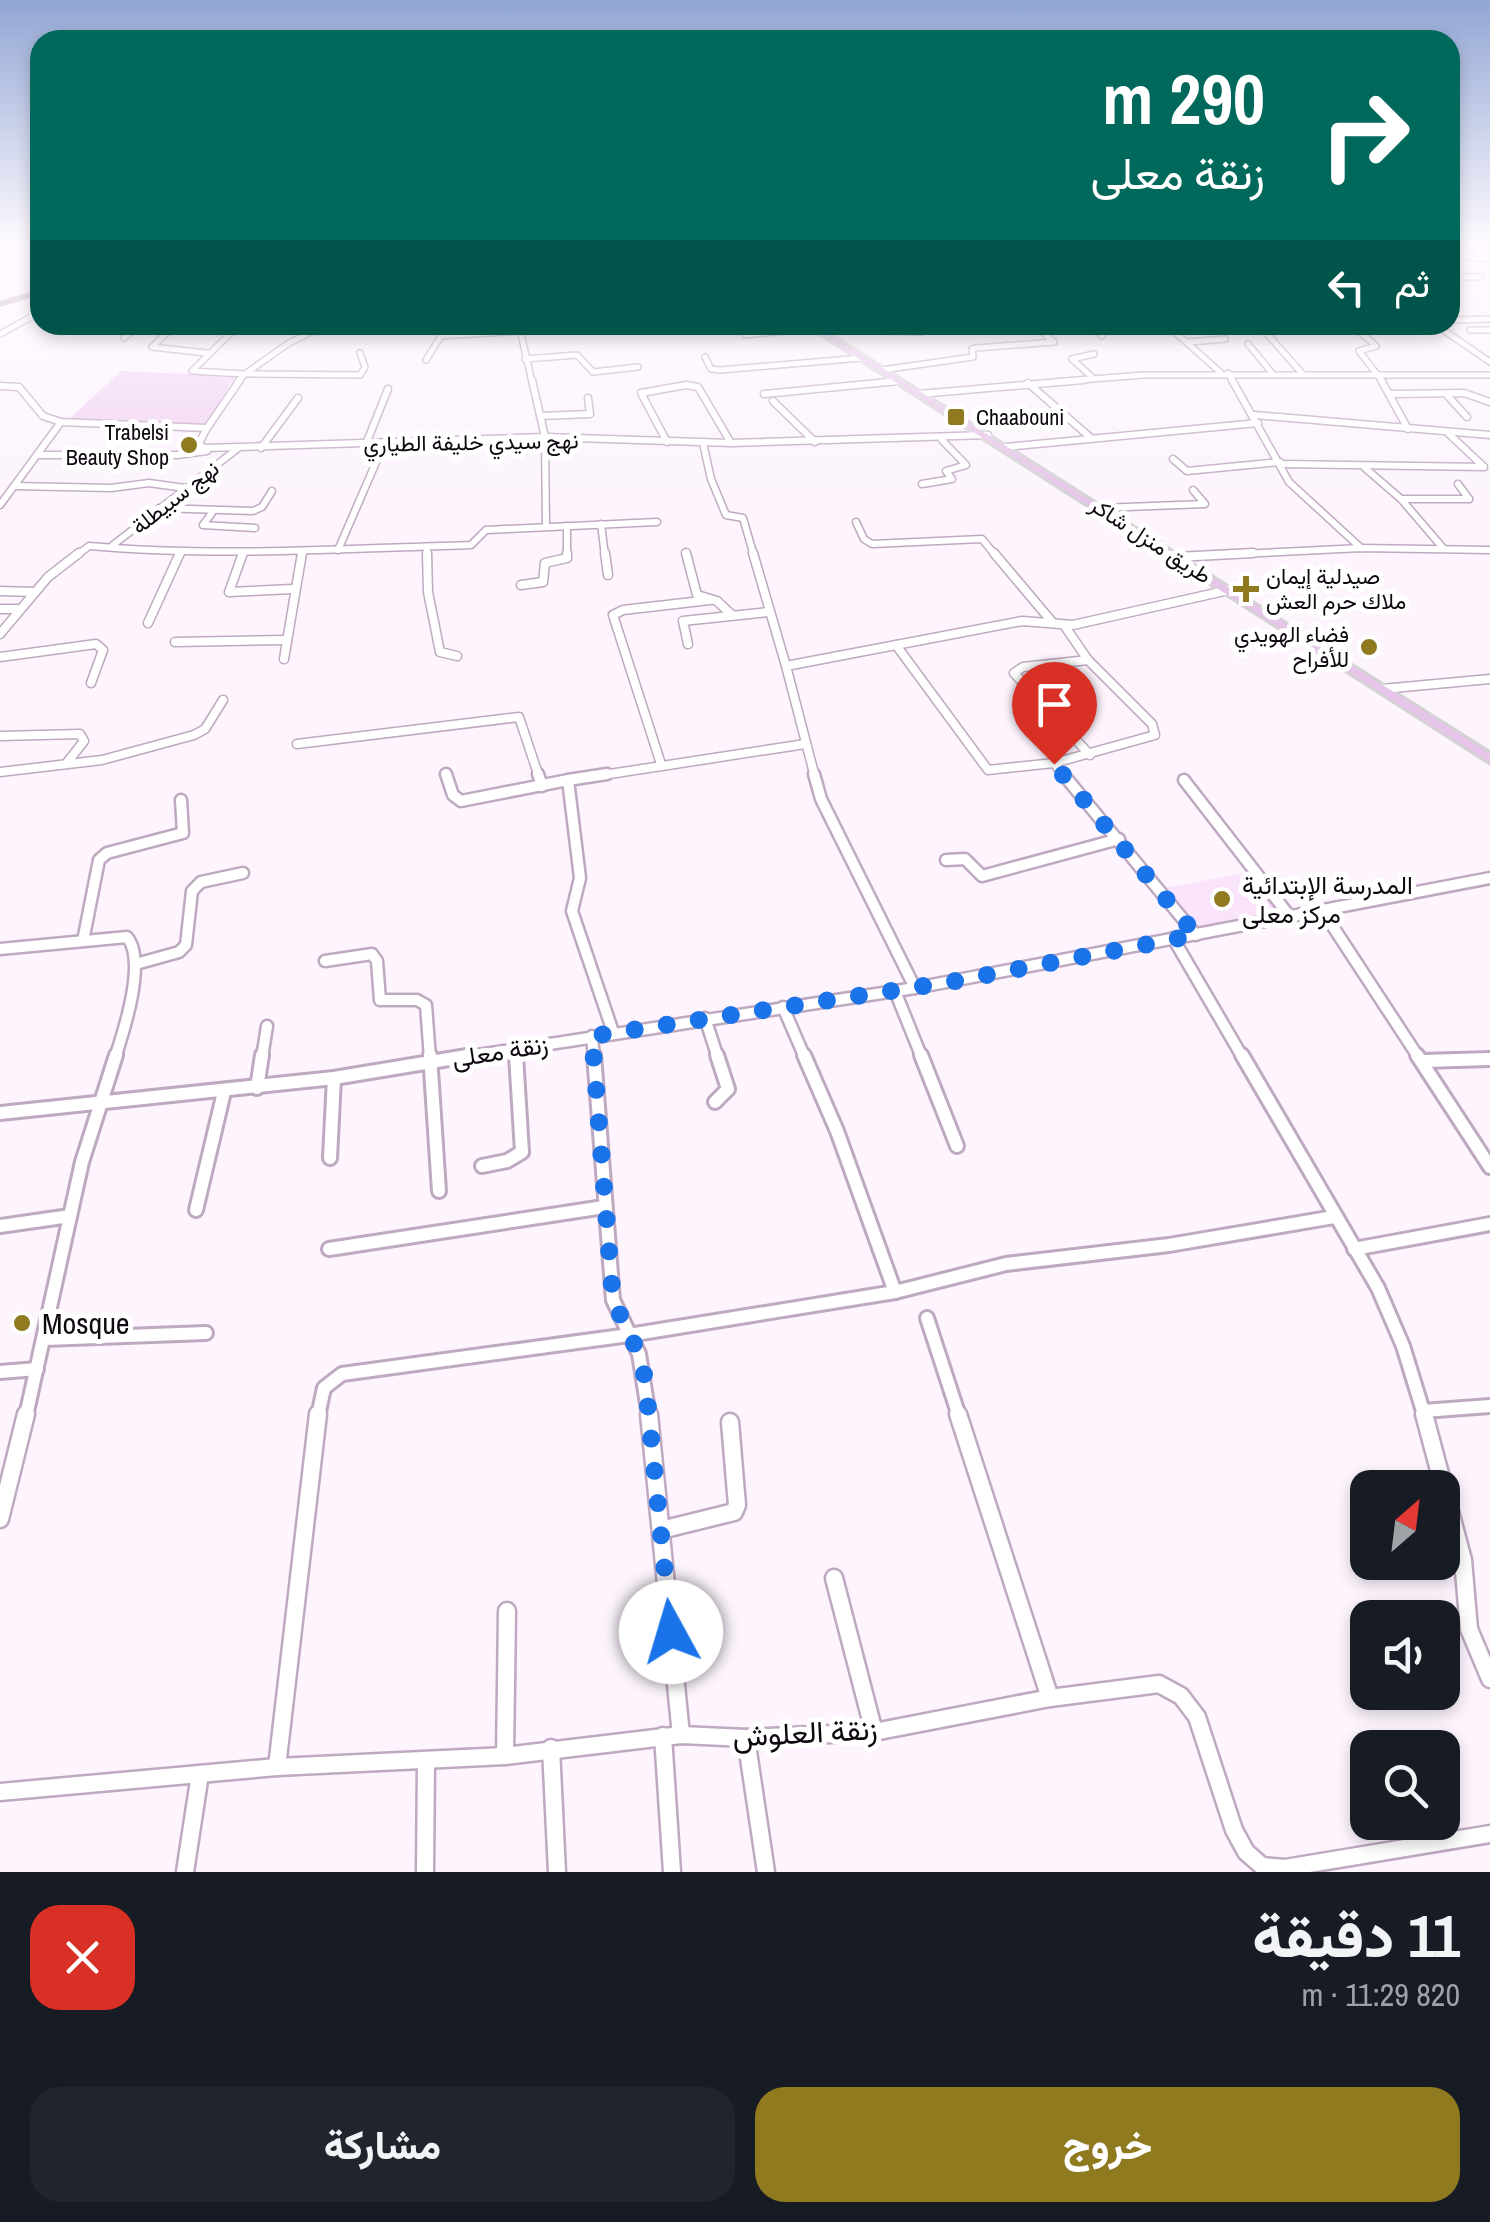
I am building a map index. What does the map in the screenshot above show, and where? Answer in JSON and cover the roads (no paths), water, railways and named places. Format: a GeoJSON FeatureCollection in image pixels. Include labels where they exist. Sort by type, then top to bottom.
{"type":"FeatureCollection","features":[{"type":"Feature","properties":{"kind":"main road","name":"طريق منزل شاكر"},"geometry":{"type":"LineString","coordinates":[[826,335],[1490,759]]}},
{"type":"Feature","properties":{"kind":"street"},"geometry":{"type":"LineString","coordinates":[[124,338],[127,335]]}},
{"type":"Feature","properties":{"kind":"street"},"geometry":{"type":"LineString","coordinates":[[165,335],[152,347],[206,352]]}},
{"type":"Feature","properties":{"kind":"street"},"geometry":{"type":"LineString","coordinates":[[227,335],[206,352],[194,372],[360,375],[365,367],[360,353]]}},
{"type":"Feature","properties":{"kind":"street"},"geometry":{"type":"LineString","coordinates":[[218,449],[198,444],[230,388],[306,335]]}},
{"type":"Feature","properties":{"kind":"street"},"geometry":{"type":"LineString","coordinates":[[426,360],[439,337],[457,335]]}},
{"type":"Feature","properties":{"kind":"street"},"geometry":{"type":"LineString","coordinates":[[520,335],[545,438],[546,526]]}},
{"type":"Feature","properties":{"kind":"street"},"geometry":{"type":"LineString","coordinates":[[882,370],[969,358],[975,356],[972,350],[976,348],[1054,342],[1046,335]]}},
{"type":"Feature","properties":{"kind":"street"},"geometry":{"type":"LineString","coordinates":[[1180,335],[1225,373],[1298,493],[1361,548]]}},
{"type":"Feature","properties":{"kind":"street"},"geometry":{"type":"LineString","coordinates":[[1268,335],[1301,372]]}},
{"type":"Feature","properties":{"kind":"street"},"geometry":{"type":"LineString","coordinates":[[1364,335],[1376,346],[1359,351],[1392,394],[1408,429]]}},
{"type":"Feature","properties":{"kind":"street"},"geometry":{"type":"LineString","coordinates":[[1451,335],[1490,362]]}},
{"type":"Feature","properties":{"kind":"street"},"geometry":{"type":"LineString","coordinates":[[1189,342],[1226,340]]}},
{"type":"Feature","properties":{"kind":"street"},"geometry":{"type":"LineString","coordinates":[[1248,344],[1272,372]]}},
{"type":"Feature","properties":{"kind":"street"},"geometry":{"type":"LineString","coordinates":[[1090,348],[1094,354],[1071,358],[1094,378]]}},
{"type":"Feature","properties":{"kind":"street"},"geometry":{"type":"LineString","coordinates":[[525,360],[577,355],[593,372],[638,367]]}},
{"type":"Feature","properties":{"kind":"street"},"geometry":{"type":"LineString","coordinates":[[705,357],[711,369],[720,370],[862,358]]}},
{"type":"Feature","properties":{"kind":"street"},"geometry":{"type":"LineString","coordinates":[[920,394],[1094,378],[1225,373],[1490,375]]}},
{"type":"Feature","properties":{"kind":"street"},"geometry":{"type":"LineString","coordinates":[[764,394],[899,381]]}},
{"type":"Feature","properties":{"kind":"street"},"geometry":{"type":"LineString","coordinates":[[1028,383],[1090,438]]}},
{"type":"Feature","properties":{"kind":"street"},"geometry":{"type":"LineString","coordinates":[[667,442],[641,393],[686,384],[698,387],[730,443]]}},
{"type":"Feature","properties":{"kind":"street"},"geometry":{"type":"LineString","coordinates":[[0,386],[19,387],[43,416],[61,422],[207,428]]}},
{"type":"Feature","properties":{"kind":"street"},"geometry":{"type":"LineString","coordinates":[[366,444],[388,389]]}},
{"type":"Feature","properties":{"kind":"street"},"geometry":{"type":"LineString","coordinates":[[1392,394],[1468,394],[1490,402]]}},
{"type":"Feature","properties":{"kind":"street"},"geometry":{"type":"LineString","coordinates":[[1446,394],[1466,417]]}},
{"type":"Feature","properties":{"kind":"street"},"geometry":{"type":"LineString","coordinates":[[261,448],[298,398]]}},
{"type":"Feature","properties":{"kind":"street"},"geometry":{"type":"LineString","coordinates":[[540,416],[590,414],[588,398]]}},
{"type":"Feature","properties":{"kind":"street"},"geometry":{"type":"LineString","coordinates":[[773,401],[815,442]]}},
{"type":"Feature","properties":{"kind":"street"},"geometry":{"type":"LineString","coordinates":[[1006,448],[1256,419],[1490,435]]}},
{"type":"Feature","properties":{"kind":"street"},"geometry":{"type":"LineString","coordinates":[[2,501],[61,422]]}},
{"type":"Feature","properties":{"kind":"street"},"geometry":{"type":"LineString","coordinates":[[1448,432],[1488,469]]}},
{"type":"Feature","properties":{"kind":"street","name":"نهج سيدي خليفة الطياري"},"geometry":{"type":"LineString","coordinates":[[38,455],[177,455],[218,449],[545,438],[730,443],[988,436]]}},
{"type":"Feature","properties":{"kind":"street"},"geometry":{"type":"LineString","coordinates":[[922,484],[947,482],[952,479],[946,471],[966,464],[940,439]]}},
{"type":"Feature","properties":{"kind":"street"},"geometry":{"type":"LineString","coordinates":[[703,442],[711,479],[726,514],[743,518],[826,811],[915,988]]}},
{"type":"Feature","properties":{"kind":"street"},"geometry":{"type":"LineString","coordinates":[[338,550],[384,444]]}},
{"type":"Feature","properties":{"kind":"street","name":"نهج سبيطلة"},"geometry":{"type":"LineString","coordinates":[[112,545],[237,449]]}},
{"type":"Feature","properties":{"kind":"street"},"geometry":{"type":"LineString","coordinates":[[1173,459],[1187,471],[1280,464],[1488,469]]}},
{"type":"Feature","properties":{"kind":"street"},"geometry":{"type":"LineString","coordinates":[[1364,468],[1402,500],[1443,548]]}},
{"type":"Feature","properties":{"kind":"street"},"geometry":{"type":"LineString","coordinates":[[16,486],[111,488],[149,484],[185,488]]}},
{"type":"Feature","properties":{"kind":"street"},"geometry":{"type":"LineString","coordinates":[[1402,500],[1469,499],[1458,484]]}},
{"type":"Feature","properties":{"kind":"street"},"geometry":{"type":"LineString","coordinates":[[1102,508],[1204,504],[1193,490]]}},
{"type":"Feature","properties":{"kind":"street"},"geometry":{"type":"LineString","coordinates":[[158,508],[257,510],[272,491]]}},
{"type":"Feature","properties":{"kind":"street"},"geometry":{"type":"LineString","coordinates":[[214,510],[204,526],[256,528]]}},
{"type":"Feature","properties":{"kind":"street"},"geometry":{"type":"LineString","coordinates":[[0,634],[35,592],[81,548],[112,545],[180,553],[244,553],[427,548],[472,545],[486,530],[657,522]]}},
{"type":"Feature","properties":{"kind":"street"},"geometry":{"type":"LineString","coordinates":[[856,522],[864,539],[872,544],[982,539],[1054,624]]}},
{"type":"Feature","properties":{"kind":"street"},"geometry":{"type":"LineString","coordinates":[[601,524],[608,574]]}},
{"type":"Feature","properties":{"kind":"street"},"geometry":{"type":"LineString","coordinates":[[521,586],[543,582],[545,563],[567,558],[567,526]]}},
{"type":"Feature","properties":{"kind":"street"},"geometry":{"type":"LineString","coordinates":[[427,548],[428,592],[440,652],[457,656]]}},
{"type":"Feature","properties":{"kind":"street"},"geometry":{"type":"LineString","coordinates":[[1177,557],[1361,548],[1490,550]]}},
{"type":"Feature","properties":{"kind":"street"},"geometry":{"type":"LineString","coordinates":[[284,658],[302,550]]}},
{"type":"Feature","properties":{"kind":"street"},"geometry":{"type":"LineString","coordinates":[[148,622],[180,553]]}},
{"type":"Feature","properties":{"kind":"street"},"geometry":{"type":"LineString","coordinates":[[244,553],[229,592],[293,589]]}},
{"type":"Feature","properties":{"kind":"street"},"geometry":{"type":"LineString","coordinates":[[686,553],[696,595],[732,615]]}},
{"type":"Feature","properties":{"kind":"street"},"geometry":{"type":"LineString","coordinates":[[786,666],[1022,621],[1064,625],[1229,590]]}},
{"type":"Feature","properties":{"kind":"street"},"geometry":{"type":"LineString","coordinates":[[0,591],[35,592]]}},
{"type":"Feature","properties":{"kind":"street"},"geometry":{"type":"LineString","coordinates":[[661,764],[612,615],[623,610],[710,600]]}},
{"type":"Feature","properties":{"kind":"street"},"geometry":{"type":"LineString","coordinates":[[0,609],[20,609]]}},
{"type":"Feature","properties":{"kind":"street"},"geometry":{"type":"LineString","coordinates":[[688,644],[683,621],[768,612]]}},
{"type":"Feature","properties":{"kind":"street"},"geometry":{"type":"LineString","coordinates":[[896,645],[983,767],[996,771],[1054,764],[1152,738],[1156,731],[1088,660],[1064,625]]}},
{"type":"Feature","properties":{"kind":"street"},"geometry":{"type":"LineString","coordinates":[[175,642],[221,639],[244,644],[285,640]]}},
{"type":"Feature","properties":{"kind":"street"},"geometry":{"type":"LineString","coordinates":[[0,656],[101,646],[91,683]]}},
{"type":"Feature","properties":{"kind":"street"},"geometry":{"type":"LineString","coordinates":[[1088,660],[1022,668],[1014,673],[1090,755]]}},
{"type":"Feature","properties":{"kind":"street"},"geometry":{"type":"LineString","coordinates":[[1382,689],[1490,679]]}},
{"type":"Feature","properties":{"kind":"street"},"geometry":{"type":"LineString","coordinates":[[0,772],[102,760],[194,735],[206,730],[223,700]]}},
{"type":"Feature","properties":{"kind":"street"},"geometry":{"type":"LineString","coordinates":[[297,744],[518,717],[542,786]]}},
{"type":"Feature","properties":{"kind":"street"},"geometry":{"type":"LineString","coordinates":[[0,736],[80,734],[84,741],[63,766]]}},
{"type":"Feature","properties":{"kind":"street"},"geometry":{"type":"LineString","coordinates":[[446,774],[453,795],[460,802],[661,764],[804,744]]}},
{"type":"Feature","properties":{"kind":"street"},"geometry":{"type":"LineString","coordinates":[[1054,764],[1196,935]]}},
{"type":"Feature","properties":{"kind":"street"},"geometry":{"type":"LineString","coordinates":[[568,780],[580,878],[572,911],[613,1032]]}},
{"type":"Feature","properties":{"kind":"street"},"geometry":{"type":"LineString","coordinates":[[1184,780],[1290,918]]}},
{"type":"Feature","properties":{"kind":"street"},"geometry":{"type":"LineString","coordinates":[[83,941],[99,860],[107,852],[183,833],[186,824],[181,800]]}},
{"type":"Feature","properties":{"kind":"street"},"geometry":{"type":"LineString","coordinates":[[946,860],[960,857],[982,876],[1119,840]]}},
{"type":"Feature","properties":{"kind":"street"},"geometry":{"type":"LineString","coordinates":[[136,964],[179,952],[186,945],[192,891],[197,885],[244,873]]}},
{"type":"Feature","properties":{"kind":"street","name":"زنقة معلى"},"geometry":{"type":"LineString","coordinates":[[0,1114],[334,1078],[915,988],[1324,913],[1490,878]]}},
{"type":"Feature","properties":{"kind":"street"},"geometry":{"type":"LineString","coordinates":[[1324,913],[1424,1061],[1490,1168]]}},
{"type":"Feature","properties":{"kind":"street"},"geometry":{"type":"LineString","coordinates":[[0,949],[126,938],[132,942],[136,964],[119,1043],[70,1216],[45,1339],[0,1519]]}},
{"type":"Feature","properties":{"kind":"street"},"geometry":{"type":"LineString","coordinates":[[1173,938],[1391,1317],[1424,1411],[1463,1560],[1470,1629],[1490,1679]]}},
{"type":"Feature","properties":{"kind":"street"},"geometry":{"type":"LineString","coordinates":[[326,961],[372,954],[377,961],[380,1000],[422,1002],[427,1011],[439,1192]]}},
{"type":"Feature","properties":{"kind":"street"},"geometry":{"type":"LineString","coordinates":[[895,991],[957,1146]]}},
{"type":"Feature","properties":{"kind":"street"},"geometry":{"type":"LineString","coordinates":[[783,1007],[837,1131],[895,1292]]}},
{"type":"Feature","properties":{"kind":"street"},"geometry":{"type":"LineString","coordinates":[[705,1018],[728,1089],[715,1102]]}},
{"type":"Feature","properties":{"kind":"street"},"geometry":{"type":"LineString","coordinates":[[257,1088],[267,1026]]}},
{"type":"Feature","properties":{"kind":"street"},"geometry":{"type":"LineString","coordinates":[[592,1036],[613,1300],[645,1378],[660,1530],[672,1736],[672,1872]]}},
{"type":"Feature","properties":{"kind":"street"},"geometry":{"type":"LineString","coordinates":[[482,1166],[522,1152],[516,1048]]}},
{"type":"Feature","properties":{"kind":"street"},"geometry":{"type":"LineString","coordinates":[[1424,1061],[1490,1059]]}},
{"type":"Feature","properties":{"kind":"street"},"geometry":{"type":"LineString","coordinates":[[330,1158],[334,1078]]}},
{"type":"Feature","properties":{"kind":"street"},"geometry":{"type":"LineString","coordinates":[[196,1210],[224,1092]]}},
{"type":"Feature","properties":{"kind":"street"},"geometry":{"type":"LineString","coordinates":[[329,1250],[604,1207]]}},
{"type":"Feature","properties":{"kind":"street"},"geometry":{"type":"LineString","coordinates":[[0,1226],[70,1216]]}},
{"type":"Feature","properties":{"kind":"street"},"geometry":{"type":"LineString","coordinates":[[277,1768],[324,1388],[342,1374],[629,1335],[895,1292],[1006,1264],[1168,1245],[1334,1217]]}},
{"type":"Feature","properties":{"kind":"street"},"geometry":{"type":"LineString","coordinates":[[1354,1249],[1490,1224]]}},
{"type":"Feature","properties":{"kind":"street"},"geometry":{"type":"LineString","coordinates":[[927,1318],[1050,1698]]}},
{"type":"Feature","properties":{"kind":"street"},"geometry":{"type":"LineString","coordinates":[[45,1339],[206,1333]]}},
{"type":"Feature","properties":{"kind":"street"},"geometry":{"type":"LineString","coordinates":[[0,1372],[37,1369]]}},
{"type":"Feature","properties":{"kind":"street"},"geometry":{"type":"LineString","coordinates":[[1424,1411],[1490,1406]]}},
{"type":"Feature","properties":{"kind":"street"},"geometry":{"type":"LineString","coordinates":[[660,1530],[734,1512],[737,1505],[730,1422]]}},
{"type":"Feature","properties":{"kind":"street"},"geometry":{"type":"LineString","coordinates":[[834,1578],[874,1732]]}},
{"type":"Feature","properties":{"kind":"street"},"geometry":{"type":"LineString","coordinates":[[504,1756],[507,1611]]}},
{"type":"Feature","properties":{"kind":"street","name":"زنقة العلوش"},"geometry":{"type":"LineString","coordinates":[[0,1792],[277,1768],[504,1756],[672,1736],[746,1738],[874,1732],[1050,1698],[1159,1684],[1176,1689],[1197,1714],[1242,1847],[1268,1868],[1319,1867],[1490,1834]]}},
{"type":"Feature","properties":{"kind":"street"},"geometry":{"type":"LineString","coordinates":[[746,1738],[766,1872]]}},
{"type":"Feature","properties":{"kind":"street"},"geometry":{"type":"LineString","coordinates":[[551,1748],[557,1872]]}},
{"type":"Feature","properties":{"kind":"street"},"geometry":{"type":"LineString","coordinates":[[425,1872],[426,1761]]}},
{"type":"Feature","properties":{"kind":"street"},"geometry":{"type":"LineString","coordinates":[[185,1872],[200,1774]]}},
{"type":"Feature","properties":{"kind":"place","name":"Chaabouni"},"geometry":{"type":"Point","coordinates":[956,417]}},
{"type":"Feature","properties":{"kind":"place","name":"Trabelsi Beauty Shop"},"geometry":{"type":"Point","coordinates":[189,445]}},
{"type":"Feature","properties":{"kind":"place","name":"صيدلية إيمان ملاك حرم العش"},"geometry":{"type":"Point","coordinates":[1246,589]}},
{"type":"Feature","properties":{"kind":"place","name":"فضاء الهويدي للأفراح"},"geometry":{"type":"Point","coordinates":[1369,647]}},
{"type":"Feature","properties":{"kind":"place","name":"المدرسة الإبتدائية مركز معلى"},"geometry":{"type":"Point","coordinates":[1222,899]}},
{"type":"Feature","properties":{"kind":"place","name":"Mosque"},"geometry":{"type":"Point","coordinates":[22,1323]}}]}
